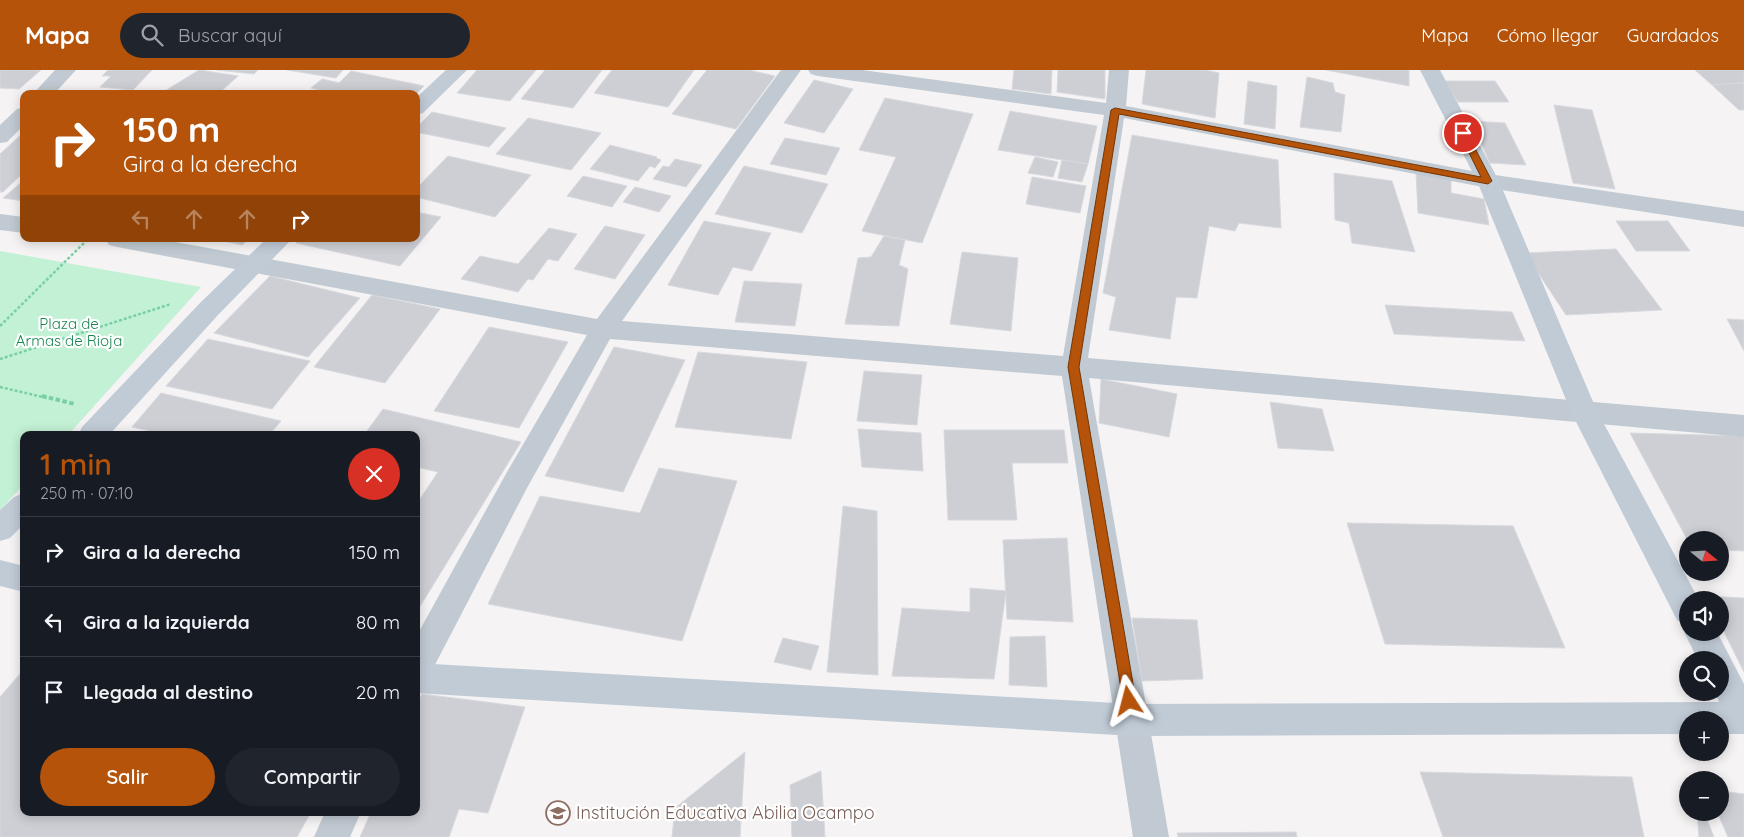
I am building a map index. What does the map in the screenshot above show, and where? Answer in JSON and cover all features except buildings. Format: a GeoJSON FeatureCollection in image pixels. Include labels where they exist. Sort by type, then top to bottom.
{"type":"FeatureCollection","features":[{"type":"Feature","properties":{"kind":"street"},"geometry":{"type":"LineString","coordinates":[[47,90],[66,70]]}},
{"type":"Feature","properties":{"kind":"street"},"geometry":{"type":"LineString","coordinates":[[420,105],[457,70]]}},
{"type":"Feature","properties":{"kind":"street"},"geometry":{"type":"LineString","coordinates":[[420,662],[517,480],[603,330],[791,70]]}},
{"type":"Feature","properties":{"kind":"street"},"geometry":{"type":"LineString","coordinates":[[818,70],[1115,110],[1488,181],[1744,219]]}},
{"type":"Feature","properties":{"kind":"street"},"geometry":{"type":"LineString","coordinates":[[1119,70],[1115,110],[1074,367],[1151,837]]}},
{"type":"Feature","properties":{"kind":"street"},"geometry":{"type":"LineString","coordinates":[[1430,70],[1488,181],[1584,412],[1679,593]]}},
{"type":"Feature","properties":{"kind":"street"},"geometry":{"type":"LineString","coordinates":[[0,138],[20,117]]}},
{"type":"Feature","properties":{"kind":"street"},"geometry":{"type":"LineString","coordinates":[[0,222],[20,224]]}},
{"type":"Feature","properties":{"kind":"street"},"geometry":{"type":"LineString","coordinates":[[134,242],[603,330],[1074,367],[1744,426]]}},
{"type":"Feature","properties":{"kind":"street"},"geometry":{"type":"LineString","coordinates":[[96,431],[209,309],[277,242]]}},
{"type":"Feature","properties":{"kind":"street"},"geometry":{"type":"LineString","coordinates":[[0,529],[20,509]]}},
{"type":"Feature","properties":{"kind":"street"},"geometry":{"type":"LineString","coordinates":[[0,573],[20,578]]}},
{"type":"Feature","properties":{"kind":"street"},"geometry":{"type":"LineString","coordinates":[[420,678],[1133,720],[1744,717],[1729,688]]}},
{"type":"Feature","properties":{"kind":"street"},"geometry":{"type":"LineString","coordinates":[[332,837],[342,816]]}},
{"type":"Feature","properties":{"kind":"path"},"geometry":{"type":"LineString","coordinates":[[0,326],[85,242]]}},
{"type":"Feature","properties":{"kind":"path"},"geometry":{"type":"LineString","coordinates":[[0,359],[184,299],[209,309]]}},
{"type":"Feature","properties":{"kind":"path"},"geometry":{"type":"LineString","coordinates":[[0,387],[114,412]]}},
{"type":"Feature","properties":{"kind":"green space","name":"Plaza de Armas de Rioja"},"geometry":{"type":"Polygon","coordinates":[[[0,251],[201,287],[72,431],[20,431],[20,488],[0,510],[0,251]]]}},
{"type":"Feature","properties":{"kind":"place","name":"Institución Educativa Abilia Ocampo"},"geometry":{"type":"Point","coordinates":[558,813]}},
{"type":"Feature","properties":{"kind":"route"},"geometry":{"type":"LineString","coordinates":[[1129,701],[1074,367],[1115,110],[1488,181],[1463,133]]}}]}
